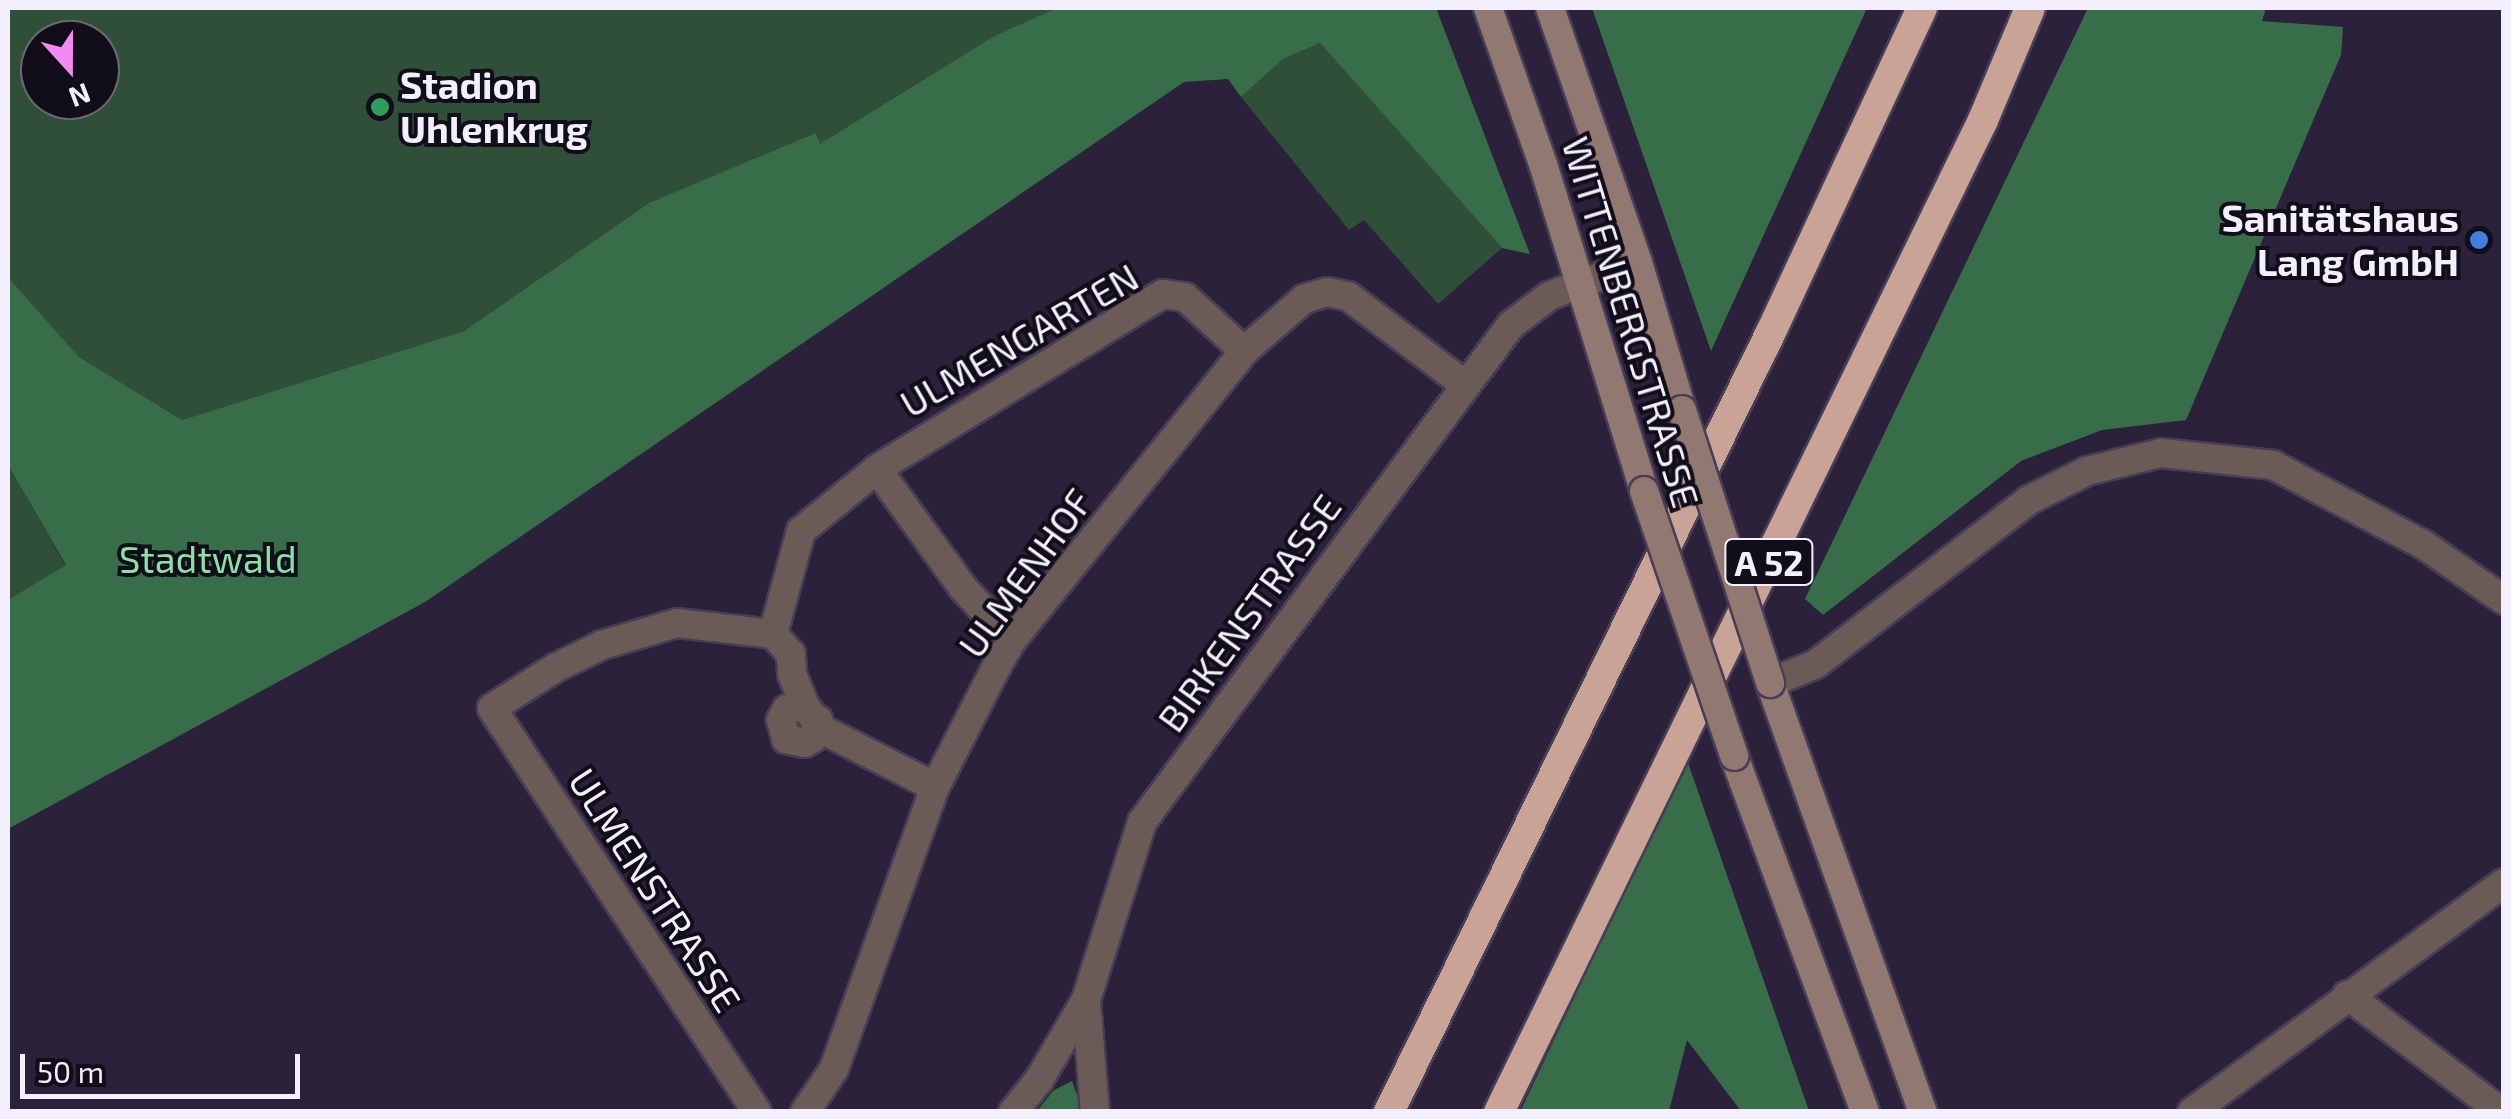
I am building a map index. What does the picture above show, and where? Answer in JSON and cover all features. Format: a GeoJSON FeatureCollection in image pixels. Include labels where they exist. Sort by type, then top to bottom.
{"type":"FeatureCollection","features":[{"type":"Feature","properties":{"kind":"highway","name":"A 52"},"geometry":{"type":"LineString","coordinates":[[1389,1112],[1763,349],[1922,8]]}},
{"type":"Feature","properties":{"kind":"highway","name":"A 52"},"geometry":{"type":"LineString","coordinates":[[1499,1112],[1974,138],[2030,8]]}},
{"type":"Feature","properties":{"kind":"main road","name":"WITTENBERGSTRASSE"},"geometry":{"type":"LineString","coordinates":[[1488,8],[1543,164],[1644,491],[1734,756],[1866,1112]]}},
{"type":"Feature","properties":{"kind":"main road","name":"WITTENBERGSTRASSE"},"geometry":{"type":"LineString","coordinates":[[1550,8],[1638,262],[1770,683],[1923,1112]]}},
{"type":"Feature","properties":{"kind":"street","name":"BIRKENSTRASSE"},"geometry":{"type":"LineString","coordinates":[[1096,1112],[1086,1000],[1142,822],[1511,325],[1549,296],[1638,262]]}},
{"type":"Feature","properties":{"kind":"street","name":"ULMENGARTEN"},"geometry":{"type":"LineString","coordinates":[[773,634],[802,531],[877,469],[1163,294],[1185,297],[1244,352]]}},
{"type":"Feature","properties":{"kind":"street","name":"ULMENHOF"},"geometry":{"type":"LineString","coordinates":[[805,1112],[834,1069],[935,787],[1012,640],[1244,352],[1304,299],[1337,294],[1348,296],[1464,384]]}},
{"type":"Feature","properties":{"kind":"street"},"geometry":{"type":"LineString","coordinates":[[1770,683],[1816,664],[2029,500],[2087,471],[2161,453],[2274,465],[2424,545],[2504,600]]}},
{"type":"Feature","properties":{"kind":"street"},"geometry":{"type":"LineString","coordinates":[[877,469],[963,588],[1012,640]]}},
{"type":"Feature","properties":{"kind":"street","name":"ULMENSTRASSE"},"geometry":{"type":"LineString","coordinates":[[757,1112],[492,708],[554,668],[602,645],[678,623],[773,634]]}},
{"type":"Feature","properties":{"kind":"street"},"geometry":{"type":"LineString","coordinates":[[773,634],[791,654],[792,674],[811,713],[835,736],[935,787]]}},
{"type":"Feature","properties":{"kind":"street"},"geometry":{"type":"LineString","coordinates":[[2192,1112],[2504,882]]}},
{"type":"Feature","properties":{"kind":"street"},"geometry":{"type":"LineString","coordinates":[[2347,996],[2501,1112]]}},
{"type":"Feature","properties":{"kind":"street"},"geometry":{"type":"LineString","coordinates":[[1014,1112],[1039,1080],[1086,1000]]}},
{"type":"Feature","properties":{"kind":"green space"},"geometry":{"type":"Polygon","coordinates":[[[8,8],[1057,8],[996,35],[820,145],[817,134],[649,203],[464,331],[182,420],[79,357],[8,277],[8,8]]]}},
{"type":"Feature","properties":{"kind":"green space","name":"Stadtwald"},"geometry":{"type":"Polygon","coordinates":[[[1057,8],[1436,8],[1530,254],[1502,248],[1320,43],[1283,59],[1241,97],[1228,79],[1184,82],[425,602],[8,829],[8,600],[66,565],[8,465],[8,277],[79,357],[182,420],[464,331],[649,203],[816,133],[820,144],[996,35],[1057,8]]]}},
{"type":"Feature","properties":{"kind":"green space"},"geometry":{"type":"Polygon","coordinates":[[[1592,8],[1867,8],[1711,351],[1592,8]]]}},
{"type":"Feature","properties":{"kind":"green space"},"geometry":{"type":"Polygon","coordinates":[[[2088,8],[2266,8],[2262,21],[2343,27],[2341,55],[2186,420],[2102,430],[2021,461],[1823,615],[1805,599],[2088,8]]]}},
{"type":"Feature","properties":{"kind":"green space"},"geometry":{"type":"Polygon","coordinates":[[[1320,43],[1502,248],[1438,304],[1364,220],[1349,230],[1241,97],[1283,59],[1320,43]]]}},
{"type":"Feature","properties":{"kind":"green space"},"geometry":{"type":"Polygon","coordinates":[[[8,465],[66,566],[8,600],[8,465]]]}},
{"type":"Feature","properties":{"kind":"green space"},"geometry":{"type":"Polygon","coordinates":[[[1687,760],[1809,1111],[1741,1111],[1687,1040],[1669,1111],[1520,1112],[1687,760]]]}},
{"type":"Feature","properties":{"kind":"green space"},"geometry":{"type":"Polygon","coordinates":[[[1072,1081],[1079,1100],[1078,1111],[1037,1111],[1054,1090],[1072,1081]]]}},
{"type":"Feature","properties":{"kind":"place","name":"Stadion Uhlenkrug"},"geometry":{"type":"Point","coordinates":[380,107]}},
{"type":"Feature","properties":{"kind":"place","name":"Sanitätshaus Lang GmbH"},"geometry":{"type":"Point","coordinates":[2479,240]}}]}
